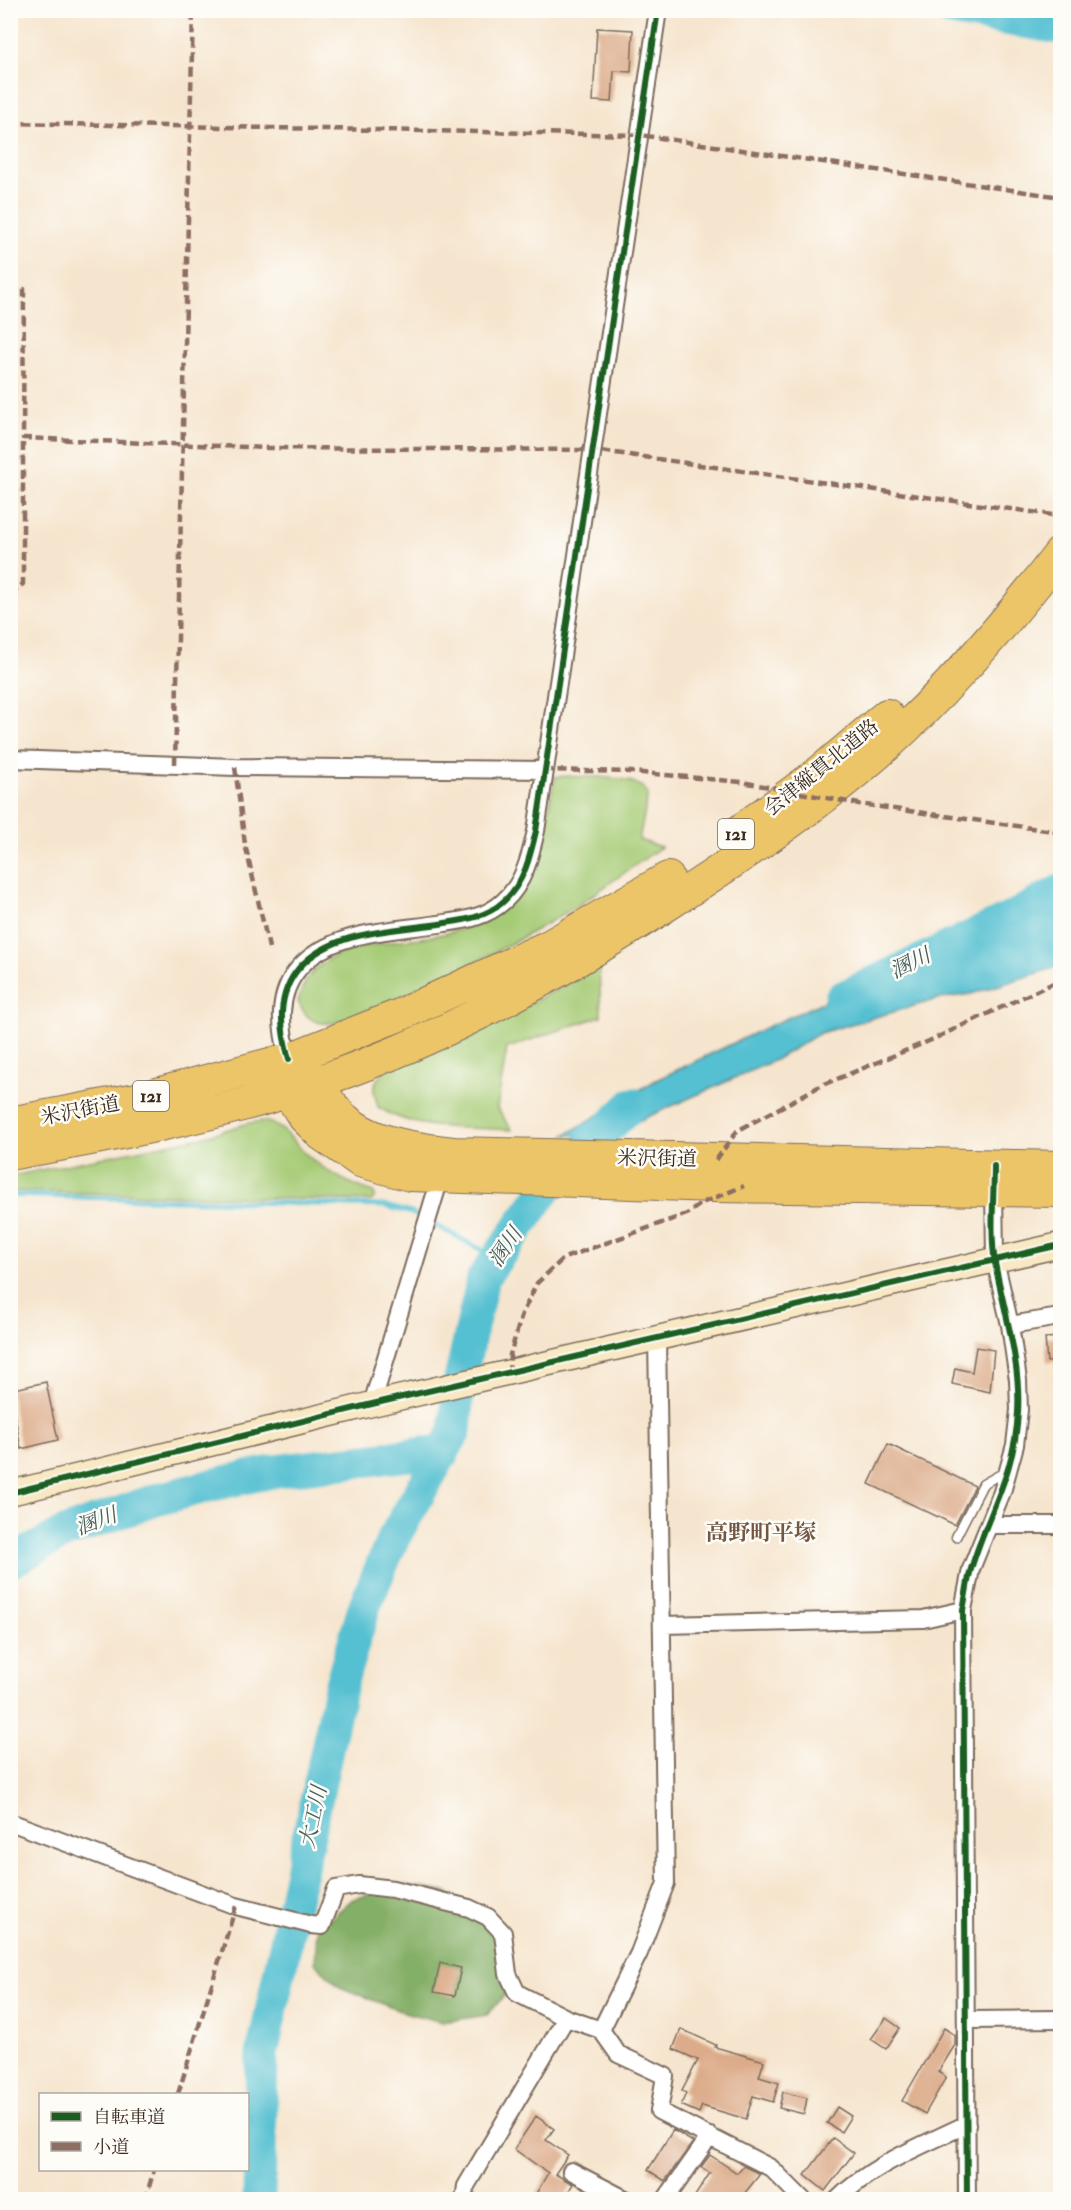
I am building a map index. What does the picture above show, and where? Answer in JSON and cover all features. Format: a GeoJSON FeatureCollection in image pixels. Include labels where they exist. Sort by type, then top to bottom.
{"type":"FeatureCollection","features":[{"type":"Feature","properties":{"kind":"highway","name":"会津縦貫北道路"},"geometry":{"type":"LineString","coordinates":[[289,1059],[420,1006],[568,936],[643,895],[742,830],[851,747],[904,699],[988,614],[1060,530]]}},
{"type":"Feature","properties":{"kind":"highway","name":"会津縦貫北道路"},"geometry":{"type":"LineString","coordinates":[[319,1081],[453,1027],[555,975],[689,891],[790,822],[864,765],[903,729],[1001,626],[1060,553]]}},
{"type":"Feature","properties":{"kind":"highway","name":"米沢街道"},"geometry":{"type":"LineString","coordinates":[[289,1059],[319,1081],[331,1104],[356,1128],[406,1147],[448,1168]]}},
{"type":"Feature","properties":{"kind":"highway","name":"米沢街道"},"geometry":{"type":"LineString","coordinates":[[289,1059],[289,1090],[303,1116],[314,1128],[360,1161],[410,1175],[448,1168],[994,1178],[1060,1191]]}},
{"type":"Feature","properties":{"kind":"highway","name":"米沢街道"},"geometry":{"type":"LineString","coordinates":[[10,1123],[142,1098],[289,1059]]}},
{"type":"Feature","properties":{"kind":"highway","name":"121"},"geometry":{"type":"LineString","coordinates":[[289,1090],[319,1081]]}},
{"type":"Feature","properties":{"kind":"highway","name":"米沢街道"},"geometry":{"type":"LineString","coordinates":[[10,1154],[198,1116],[289,1090]]}},
{"type":"Feature","properties":{"kind":"highway","name":"米沢街道"},"geometry":{"type":"LineString","coordinates":[[994,1178],[1060,1167]]}},
{"type":"Feature","properties":{"kind":"street"},"geometry":{"type":"LineString","coordinates":[[289,1059],[281,1023],[282,1007],[290,981],[313,955],[344,939],[464,921],[484,914],[504,901],[522,877],[529,857],[544,770],[658,10]]}},
{"type":"Feature","properties":{"kind":"street"},"geometry":{"type":"LineString","coordinates":[[10,759],[235,767],[544,770]]}},
{"type":"Feature","properties":{"kind":"street"},"geometry":{"type":"LineString","coordinates":[[372,1404],[448,1168]]}},
{"type":"Feature","properties":{"kind":"street"},"geometry":{"type":"LineString","coordinates":[[967,2199],[963,1610],[971,1569],[989,1525],[1015,1446],[1018,1410],[1018,1380],[1010,1325],[995,1260],[994,1178]]}},
{"type":"Feature","properties":{"kind":"street"},"geometry":{"type":"LineString","coordinates":[[10,1493],[372,1404],[503,1376],[1060,1245]]}},
{"type":"Feature","properties":{"kind":"street"},"geometry":{"type":"LineString","coordinates":[[1010,1325],[1060,1317]]}},
{"type":"Feature","properties":{"kind":"street"},"geometry":{"type":"LineString","coordinates":[[601,2030],[639,1953],[666,1883],[657,1338]]}},
{"type":"Feature","properties":{"kind":"street"},"geometry":{"type":"LineString","coordinates":[[989,1525],[1060,1525]]}},
{"type":"Feature","properties":{"kind":"street"},"geometry":{"type":"LineString","coordinates":[[663,1625],[922,1619],[963,1610]]}},
{"type":"Feature","properties":{"kind":"street"},"geometry":{"type":"LineString","coordinates":[[10,1822],[256,1912],[311,1925],[322,1926],[336,1889],[359,1885],[393,1888],[469,1908],[488,1917],[503,1933],[508,1974],[517,1993],[566,2018],[601,2030],[618,2054],[665,2076],[659,2111],[771,2168],[803,2199]]}},
{"type":"Feature","properties":{"kind":"street"},"geometry":{"type":"LineString","coordinates":[[464,2199],[466,2186],[566,2018]]}},
{"type":"Feature","properties":{"kind":"street"},"geometry":{"type":"LineString","coordinates":[[967,2020],[1060,2019]]}},
{"type":"Feature","properties":{"kind":"street"},"geometry":{"type":"LineString","coordinates":[[837,2199],[848,2188],[880,2167],[967,2124]]}},
{"type":"Feature","properties":{"kind":"street"},"geometry":{"type":"LineString","coordinates":[[665,2199],[710,2136]]}},
{"type":"Feature","properties":{"kind":"street"},"geometry":{"type":"LineString","coordinates":[[571,2171],[627,2199]]}},
{"type":"Feature","properties":{"kind":"lane"},"geometry":{"type":"LineString","coordinates":[[957,1537],[983,1484],[1008,1470]]}},
{"type":"Feature","properties":{"kind":"green space"},"geometry":{"type":"Polygon","coordinates":[[[555,777],[612,778],[635,783],[643,788],[648,795],[639,840],[661,847],[577,906],[518,940],[440,980],[338,1022],[318,1022],[305,1014],[298,1002],[307,979],[323,963],[344,952],[444,934],[466,927],[509,903],[520,894],[527,885],[538,856],[555,777]]]}},
{"type":"Feature","properties":{"kind":"green space"},"geometry":{"type":"Polygon","coordinates":[[[599,967],[601,1016],[507,1048],[497,1108],[512,1130],[426,1125],[393,1115],[378,1107],[374,1091],[376,1081],[387,1066],[476,1032],[599,967]]]}},
{"type":"Feature","properties":{"kind":"green space"},"geometry":{"type":"Polygon","coordinates":[[[264,1121],[278,1126],[307,1155],[330,1173],[374,1192],[375,1197],[371,1201],[11,1191],[11,1176],[202,1137],[249,1123],[264,1121]]]}},
{"type":"Feature","properties":{"kind":"green space"},"geometry":{"type":"Polygon","coordinates":[[[406,1885],[446,1892],[484,1916],[509,1953],[505,1995],[487,2015],[442,2022],[400,2011],[340,1987],[315,1963],[317,1930],[353,1899],[406,1885]]]}},
{"type":"Feature","properties":{"kind":"water"},"geometry":{"type":"Polygon","coordinates":[[[1060,905],[1060,966],[971,994],[938,999],[820,1033],[775,1060],[636,1122],[613,1135],[565,1135],[656,1080],[763,1029],[858,986],[940,962],[1060,905]]]}},
{"type":"Feature","properties":{"kind":"building"},"geometry":{"type":"Polygon","coordinates":[[[597,28],[633,30],[631,72],[614,71],[612,102],[593,101],[597,28]]]}},
{"type":"Feature","properties":{"kind":"building"},"geometry":{"type":"Polygon","coordinates":[[[1060,1337],[1060,1361],[1047,1362],[1045,1338],[1060,1337]]]}},
{"type":"Feature","properties":{"kind":"building"},"geometry":{"type":"Polygon","coordinates":[[[976,1347],[994,1350],[990,1392],[952,1384],[955,1368],[972,1372],[976,1347]]]}},
{"type":"Feature","properties":{"kind":"building"},"geometry":{"type":"Polygon","coordinates":[[[46,1382],[58,1440],[21,1449],[10,1390],[46,1382]]]}},
{"type":"Feature","properties":{"kind":"building"},"geometry":{"type":"Polygon","coordinates":[[[888,1444],[975,1486],[955,1525],[869,1484],[888,1444]]]}},
{"type":"Feature","properties":{"kind":"building"},"geometry":{"type":"Polygon","coordinates":[[[440,1963],[461,1968],[455,1996],[434,1992],[440,1963]]]}},
{"type":"Feature","properties":{"kind":"building"},"geometry":{"type":"Polygon","coordinates":[[[886,2018],[900,2028],[886,2049],[871,2039],[886,2018]]]}},
{"type":"Feature","properties":{"kind":"building"},"geometry":{"type":"Polygon","coordinates":[[[944,2028],[955,2035],[955,2045],[938,2072],[946,2077],[925,2114],[902,2101],[944,2028]]]}},
{"type":"Feature","properties":{"kind":"building"},"geometry":{"type":"Polygon","coordinates":[[[681,2029],[716,2045],[715,2047],[764,2061],[759,2077],[779,2083],[773,2102],[753,2096],[746,2119],[702,2106],[699,2113],[681,2105],[686,2093],[682,2091],[698,2060],[673,2049],[681,2029]]]}},
{"type":"Feature","properties":{"kind":"building"},"geometry":{"type":"Polygon","coordinates":[[[783,2092],[807,2098],[804,2114],[779,2108],[783,2092]]]}},
{"type":"Feature","properties":{"kind":"building"},"geometry":{"type":"Polygon","coordinates":[[[837,2107],[851,2116],[841,2132],[827,2123],[837,2107]]]}},
{"type":"Feature","properties":{"kind":"building"},"geometry":{"type":"Polygon","coordinates":[[[536,2116],[554,2129],[546,2140],[568,2155],[555,2174],[573,2184],[564,2199],[533,2199],[548,2173],[514,2149],[536,2116]]]}},
{"type":"Feature","properties":{"kind":"building"},"geometry":{"type":"Polygon","coordinates":[[[673,2130],[693,2142],[665,2181],[648,2170],[673,2130]]]}},
{"type":"Feature","properties":{"kind":"building"},"geometry":{"type":"Polygon","coordinates":[[[833,2138],[854,2153],[825,2191],[805,2175],[833,2138]]]}},
{"type":"Feature","properties":{"kind":"building"},"geometry":{"type":"Polygon","coordinates":[[[710,2155],[737,2173],[743,2166],[760,2174],[740,2199],[693,2199],[710,2173],[701,2167],[710,2155]]]}},
{"type":"Feature","properties":{"kind":"waterway"},"geometry":{"type":"LineString","coordinates":[[950,10],[1060,28]]}},
{"type":"Feature","properties":{"kind":"waterway","name":"溷川"},"geometry":{"type":"LineString","coordinates":[[841,998],[1015,916],[1060,891]]}},
{"type":"Feature","properties":{"kind":"waterway","name":"大工川"},"geometry":{"type":"LineString","coordinates":[[259,2200],[262,2054],[341,1684],[365,1605],[392,1541],[455,1431],[458,1389],[483,1278],[551,1182],[633,1104]]}},
{"type":"Feature","properties":{"kind":"waterway"},"geometry":{"type":"LineString","coordinates":[[10,1195],[385,1206],[412,1213],[497,1258]]}},
{"type":"Feature","properties":{"kind":"waterway","name":"溷川"},"geometry":{"type":"LineString","coordinates":[[10,1562],[64,1533],[152,1501],[216,1484],[276,1471],[425,1453],[442,1455]]}},
{"type":"Feature","properties":{"kind":"marked path"},"geometry":{"type":"LineString","coordinates":[[175,764],[193,10]]}},
{"type":"Feature","properties":{"kind":"marked path"},"geometry":{"type":"LineString","coordinates":[[10,123],[640,135],[1060,197]]}},
{"type":"Feature","properties":{"kind":"marked path"},"geometry":{"type":"LineString","coordinates":[[10,289],[24,289],[23,438],[269,448],[594,450],[1060,516]]}},
{"type":"Feature","properties":{"kind":"marked path"},"geometry":{"type":"LineString","coordinates":[[10,594],[23,584],[23,438]]}},
{"type":"Feature","properties":{"kind":"marked path"},"geometry":{"type":"LineString","coordinates":[[235,767],[245,844],[270,952]]}},
{"type":"Feature","properties":{"kind":"marked path"},"geometry":{"type":"LineString","coordinates":[[544,770],[632,772],[742,782],[859,804],[1060,832]]}},
{"type":"Feature","properties":{"kind":"marked path"},"geometry":{"type":"LineString","coordinates":[[716,1160],[737,1131],[820,1086],[929,1041],[1060,980]]}},
{"type":"Feature","properties":{"kind":"marked path"},"geometry":{"type":"LineString","coordinates":[[509,1374],[510,1355],[522,1314],[537,1283],[564,1258],[687,1214],[702,1203],[744,1186]]}},
{"type":"Feature","properties":{"kind":"marked path"},"geometry":{"type":"LineString","coordinates":[[178,2093],[236,1906]]}},
{"type":"Feature","properties":{"kind":"marked path"},"geometry":{"type":"LineString","coordinates":[[145,2200],[154,2171]]}},
{"type":"Feature","properties":{"kind":"cycle path"},"geometry":{"type":"LineString","coordinates":[[289,1059],[282,1024],[283,1000],[292,978],[313,955],[329,946],[367,934],[461,921],[491,911],[504,901],[517,886],[529,860],[536,831],[658,10]]}},
{"type":"Feature","properties":{"kind":"cycle path"},"geometry":{"type":"LineString","coordinates":[[967,2200],[963,1610],[971,1569],[1012,1455],[1018,1412],[1017,1374],[995,1263],[992,1227],[994,1166]]}},
{"type":"Feature","properties":{"kind":"cycle path"},"geometry":{"type":"LineString","coordinates":[[10,1493],[372,1404],[1060,1245]]}},
{"type":"Feature","properties":{"kind":"district","name":"高野町平塚"},"geometry":{"type":"Point","coordinates":[761,1532]}}]}
